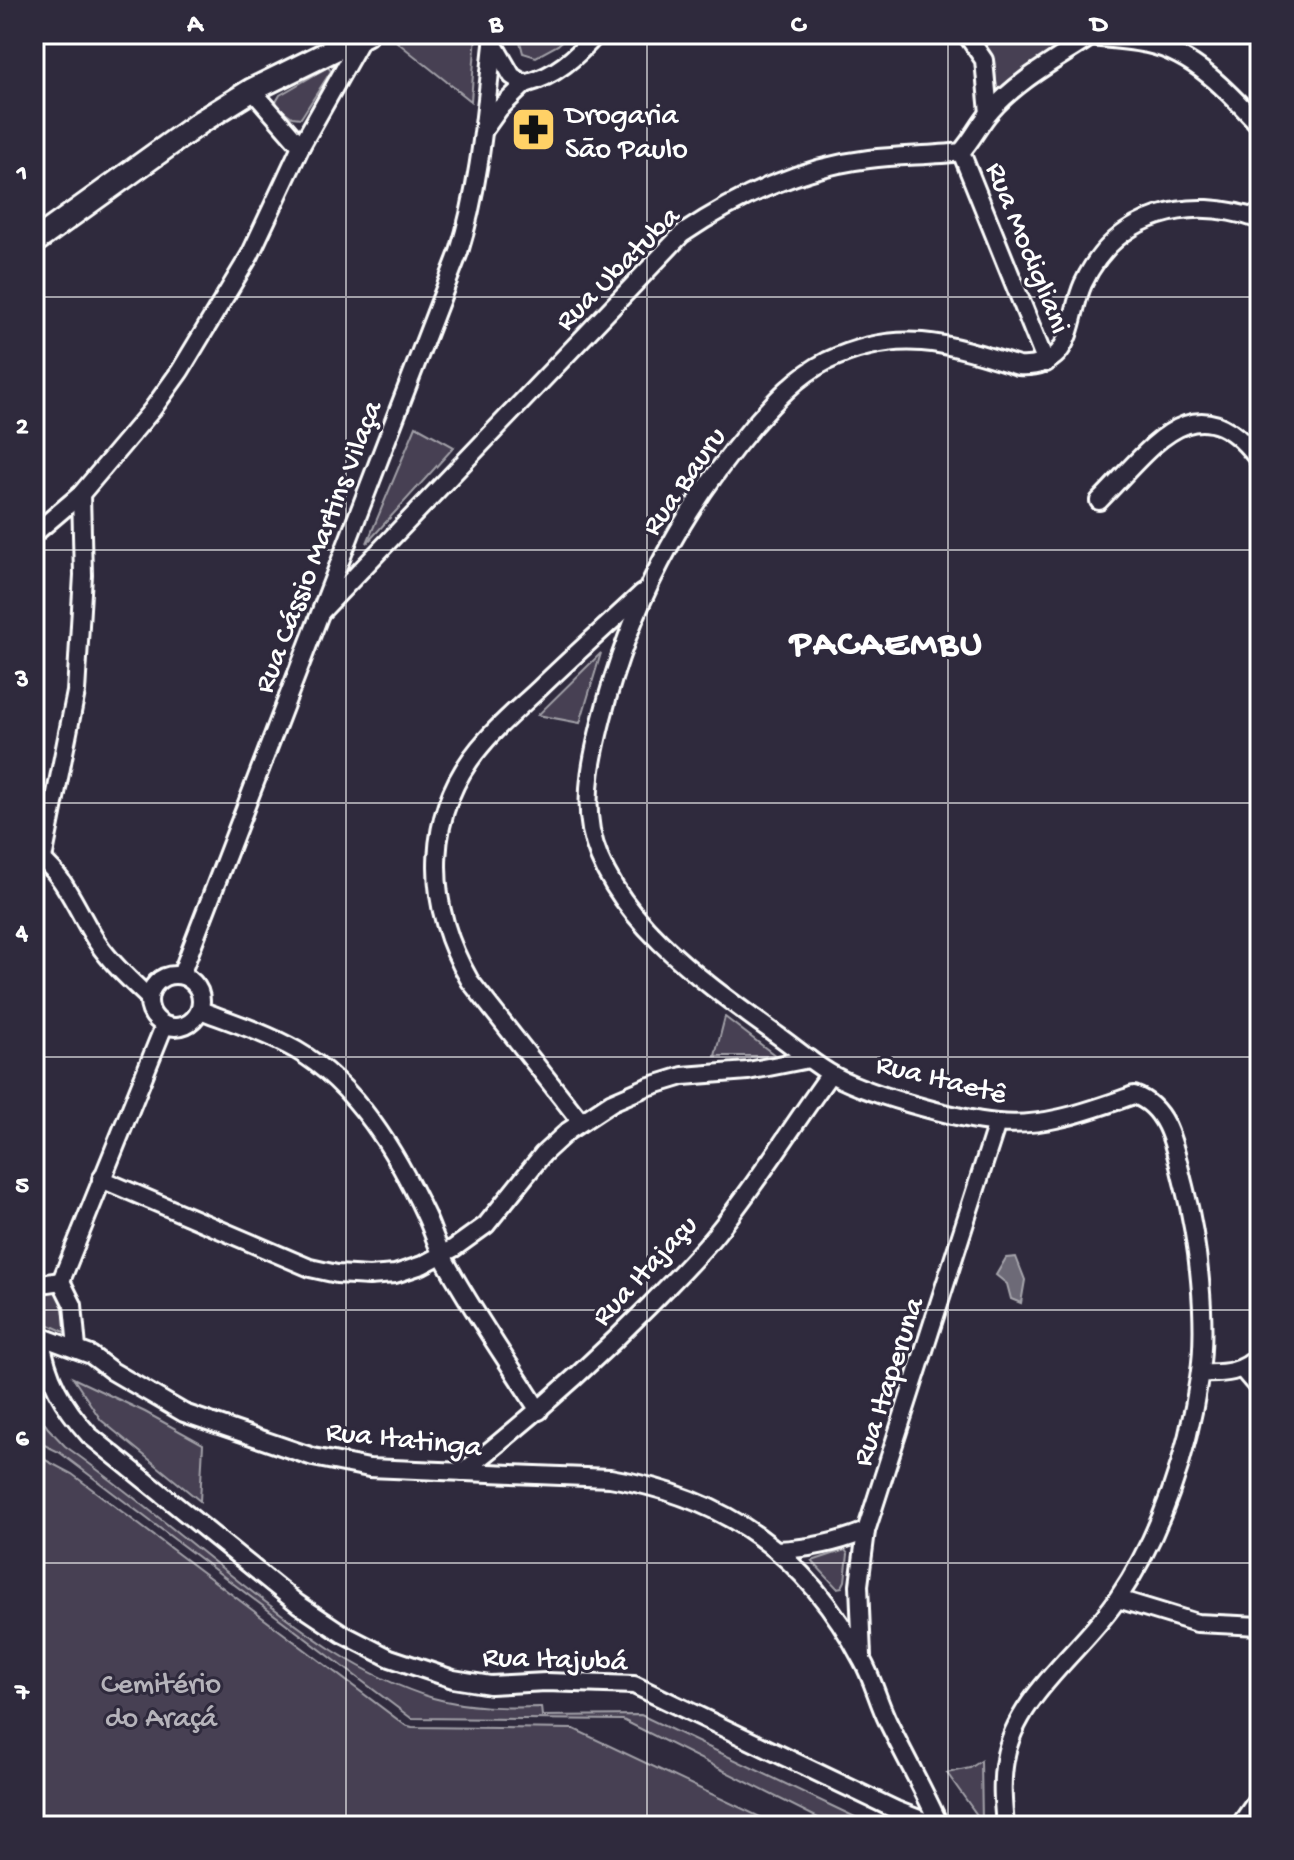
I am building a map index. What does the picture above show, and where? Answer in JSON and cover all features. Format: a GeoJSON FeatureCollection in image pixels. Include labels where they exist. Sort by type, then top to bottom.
{"type":"FeatureCollection","features":[{"type":"Feature","properties":{"kind":"main road"},"geometry":{"type":"LineString","coordinates":[[34,242],[202,121],[252,90],[365,35]]}},
{"type":"Feature","properties":{"kind":"main road"},"geometry":{"type":"LineString","coordinates":[[1244,1826],[1260,1803]]}},
{"type":"Feature","properties":{"kind":"street"},"geometry":{"type":"LineString","coordinates":[[483,131],[499,109],[525,84],[552,75],[570,62],[597,34]]}},
{"type":"Feature","properties":{"kind":"street"},"geometry":{"type":"LineString","coordinates":[[966,34],[984,60],[989,113]]}},
{"type":"Feature","properties":{"kind":"street"},"geometry":{"type":"LineString","coordinates":[[1060,34],[1148,44],[1174,53],[1217,82],[1260,126]]}},
{"type":"Feature","properties":{"kind":"street"},"geometry":{"type":"LineString","coordinates":[[34,534],[81,494],[152,410],[180,371],[250,255],[301,146],[365,35]]}},
{"type":"Feature","properties":{"kind":"street"},"geometry":{"type":"LineString","coordinates":[[961,152],[978,133],[989,113],[1030,77],[1089,38]]}},
{"type":"Feature","properties":{"kind":"street"},"geometry":{"type":"LineString","coordinates":[[492,40],[512,76],[525,84]]}},
{"type":"Feature","properties":{"kind":"street","name":"Rua Cássio Martins Vilaça"},"geometry":{"type":"LineString","coordinates":[[181,975],[459,252],[472,209],[492,40]]}},
{"type":"Feature","properties":{"kind":"street"},"geometry":{"type":"LineString","coordinates":[[252,90],[301,146]]}},
{"type":"Feature","properties":{"kind":"street","name":"Rua Modigliani"},"geometry":{"type":"LineString","coordinates":[[961,152],[1046,363]]}},
{"type":"Feature","properties":{"kind":"street","name":"Rua Ubatuba"},"geometry":{"type":"LineString","coordinates":[[321,612],[682,234],[741,197],[813,170],[872,158],[961,152]]}},
{"type":"Feature","properties":{"kind":"street"},"geometry":{"type":"LineString","coordinates":[[1046,363],[1064,344],[1082,285],[1097,258],[1123,234],[1143,221],[1189,207],[1235,211],[1260,220]]}},
{"type":"Feature","properties":{"kind":"street","name":"Rua Bauru"},"geometry":{"type":"LineString","coordinates":[[830,1074],[715,990],[675,955],[628,905],[601,859],[592,832],[588,805],[590,774],[612,677],[645,590],[673,536],[722,463],[786,391],[825,362],[858,349],[917,341],[941,342],[1018,366],[1046,363]]}},
{"type":"Feature","properties":{"kind":"street"},"geometry":{"type":"LineString","coordinates":[[1099,501],[1163,439],[1188,424],[1210,422],[1226,427],[1241,438],[1260,462]]}},
{"type":"Feature","properties":{"kind":"street"},"geometry":{"type":"LineString","coordinates":[[81,494],[83,575],[76,692],[38,857],[53,868],[98,943],[121,972],[148,997]]}},
{"type":"Feature","properties":{"kind":"street"},"geometry":{"type":"LineString","coordinates":[[581,1122],[462,967],[449,940],[439,904],[438,838],[454,787],[486,740],[645,590]]}},
{"type":"Feature","properties":{"kind":"street"},"geometry":{"type":"LineString","coordinates":[[181,975],[191,980],[200,992],[200,1010],[187,1025],[164,1026],[149,1009],[148,997],[157,981],[165,976],[181,975]]}},
{"type":"Feature","properties":{"kind":"street"},"geometry":{"type":"LineString","coordinates":[[200,1010],[297,1050],[324,1070],[353,1099],[375,1126],[426,1216],[442,1255],[539,1411]]}},
{"type":"Feature","properties":{"kind":"street"},"geometry":{"type":"LineString","coordinates":[[77,1348],[73,1305],[61,1281],[164,1026]]}},
{"type":"Feature","properties":{"kind":"street"},"geometry":{"type":"LineString","coordinates":[[101,1179],[310,1268],[337,1274],[395,1274],[442,1255],[486,1225],[543,1154],[581,1122],[612,1102],[683,1076],[748,1071],[809,1059]]}},
{"type":"Feature","properties":{"kind":"street","name":"Rua Itaetê"},"geometry":{"type":"LineString","coordinates":[[830,1074],[868,1089],[997,1123],[1055,1120],[1134,1095],[1145,1099],[1160,1112],[1169,1131],[1185,1191],[1201,1295],[1200,1373]]}},
{"type":"Feature","properties":{"kind":"street","name":"Rua Itajaçu"},"geometry":{"type":"LineString","coordinates":[[463,1472],[539,1411],[599,1357],[718,1231],[761,1175],[830,1074]]}},
{"type":"Feature","properties":{"kind":"street","name":"Rua Itaperuna"},"geometry":{"type":"LineString","coordinates":[[863,1660],[859,1585],[866,1531],[997,1123]]}},
{"type":"Feature","properties":{"kind":"street"},"geometry":{"type":"LineString","coordinates":[[34,1285],[61,1281]]}},
{"type":"Feature","properties":{"kind":"street","name":"Rua Itatinga"},"geometry":{"type":"LineString","coordinates":[[38,1336],[77,1348],[184,1413],[313,1457],[369,1468],[610,1478],[645,1483],[681,1494],[725,1514],[777,1550],[822,1596],[863,1660],[887,1721],[920,1781],[938,1826]]}},
{"type":"Feature","properties":{"kind":"street","name":"Rua Itajubá"},"geometry":{"type":"LineString","coordinates":[[38,1336],[44,1363],[57,1391],[69,1413],[89,1435],[298,1604],[343,1634],[390,1658],[453,1679],[490,1685],[546,1682],[634,1685],[896,1810],[938,1826]]}},
{"type":"Feature","properties":{"kind":"street"},"geometry":{"type":"LineString","coordinates":[[1005,1826],[1002,1782],[1005,1756],[1023,1711],[1118,1599],[1135,1569],[1181,1460],[1200,1373],[1243,1370],[1260,1355]]}},
{"type":"Feature","properties":{"kind":"street"},"geometry":{"type":"LineString","coordinates":[[1243,1370],[1260,1390]]}},
{"type":"Feature","properties":{"kind":"street"},"geometry":{"type":"LineString","coordinates":[[777,1550],[808,1549],[866,1531]]}},
{"type":"Feature","properties":{"kind":"street"},"geometry":{"type":"LineString","coordinates":[[1118,1599],[1197,1623],[1260,1626]]}},
{"type":"Feature","properties":{"kind":"green space"},"geometry":{"type":"Polygon","coordinates":[[[411,34],[476,34],[471,101],[397,42],[411,34]]]}},
{"type":"Feature","properties":{"kind":"green space"},"geometry":{"type":"Polygon","coordinates":[[[518,34],[570,34],[536,57],[523,53],[518,34]]]}},
{"type":"Feature","properties":{"kind":"green space"},"geometry":{"type":"Polygon","coordinates":[[[979,34],[1061,43],[997,91],[994,60],[979,34]]]}},
{"type":"Feature","properties":{"kind":"green space"},"geometry":{"type":"Polygon","coordinates":[[[328,67],[331,71],[301,118],[292,117],[277,106],[280,95],[328,67]]]}},
{"type":"Feature","properties":{"kind":"green space"},"geometry":{"type":"Polygon","coordinates":[[[416,426],[454,447],[367,543],[416,426]]]}},
{"type":"Feature","properties":{"kind":"green space"},"geometry":{"type":"Polygon","coordinates":[[[601,653],[580,723],[538,715],[601,653]]]}},
{"type":"Feature","properties":{"kind":"green space"},"geometry":{"type":"Polygon","coordinates":[[[725,1017],[776,1056],[715,1056],[725,1017]]]}},
{"type":"Feature","properties":{"kind":"green space"},"geometry":{"type":"Polygon","coordinates":[[[55,1283],[71,1332],[69,1334],[34,1318],[34,1296],[55,1283]]]}},
{"type":"Feature","properties":{"kind":"green space"},"geometry":{"type":"Polygon","coordinates":[[[73,1378],[203,1444],[200,1501],[101,1420],[73,1378]]]}},
{"type":"Feature","properties":{"kind":"green space"},"geometry":{"type":"Polygon","coordinates":[[[34,1408],[65,1446],[242,1584],[332,1650],[381,1677],[406,1689],[460,1704],[541,1707],[542,1716],[641,1715],[874,1826],[834,1826],[623,1720],[411,1718],[59,1452],[34,1440],[34,1408]]]}},
{"type":"Feature","properties":{"kind":"green space","name":"Cemitério do Araçá"},"geometry":{"type":"Polygon","coordinates":[[[34,1454],[72,1474],[405,1725],[574,1729],[779,1826],[34,1826],[34,1454]]]}},
{"type":"Feature","properties":{"kind":"green space"},"geometry":{"type":"Polygon","coordinates":[[[845,1550],[848,1554],[845,1581],[842,1587],[837,1588],[812,1561],[845,1550]]]}},
{"type":"Feature","properties":{"kind":"green space"},"geometry":{"type":"Polygon","coordinates":[[[981,1761],[982,1822],[947,1773],[970,1768],[981,1761]]]}},
{"type":"Feature","properties":{"kind":"shaded area"},"geometry":{"type":"Polygon","coordinates":[[[1016,1257],[1025,1280],[1021,1303],[1011,1299],[1007,1284],[996,1275],[1006,1258],[1016,1257]]]}},
{"type":"Feature","properties":{"kind":"place","name":"Drogaria São Paulo"},"geometry":{"type":"Point","coordinates":[534,130]}},
{"type":"Feature","properties":{"kind":"district","name":"PACAEMBU"},"geometry":{"type":"Point","coordinates":[887,640]}}]}
